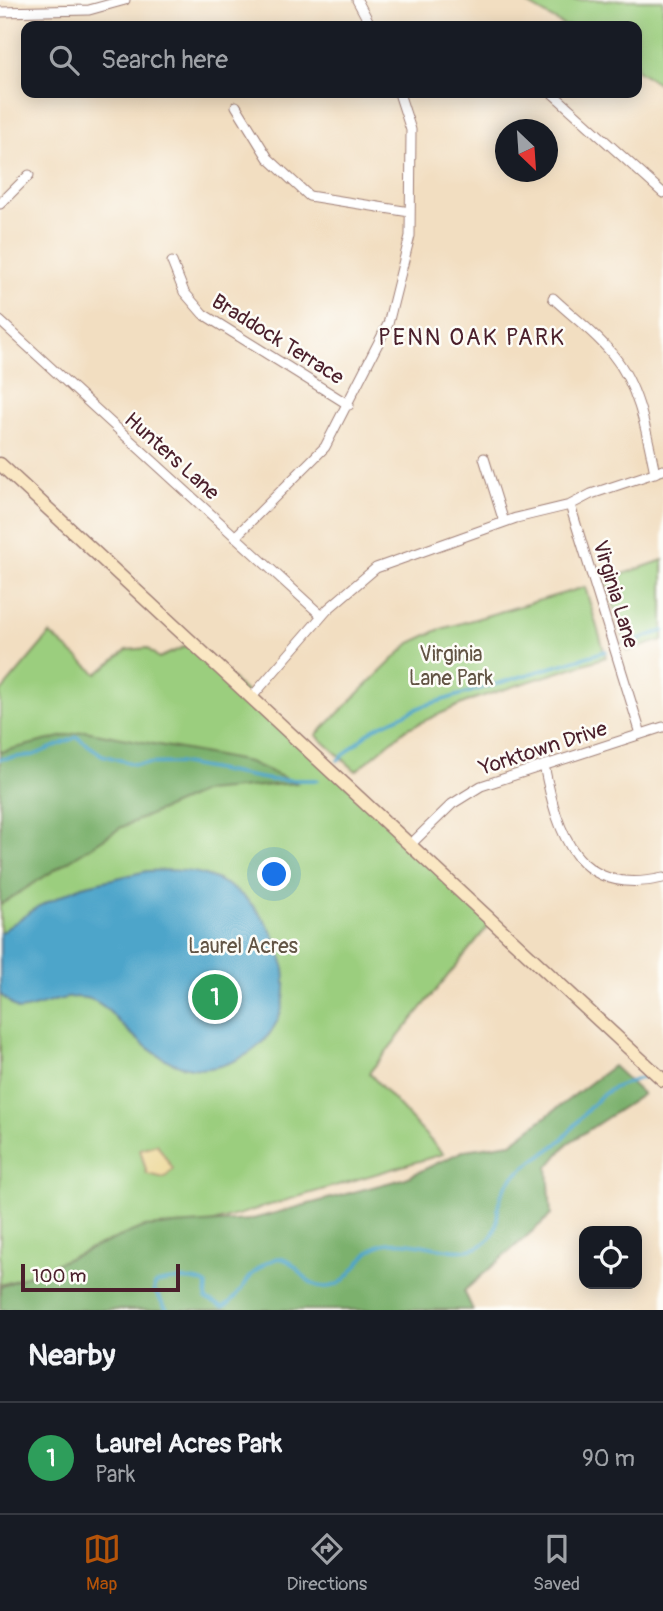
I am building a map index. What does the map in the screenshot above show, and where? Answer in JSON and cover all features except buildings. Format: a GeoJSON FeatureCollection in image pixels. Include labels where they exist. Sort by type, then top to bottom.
{"type":"FeatureCollection","features":[{"type":"Feature","properties":{"kind":"main road"},"geometry":{"type":"LineString","coordinates":[[0,464],[663,1080]]}},
{"type":"Feature","properties":{"kind":"street"},"geometry":{"type":"LineString","coordinates":[[0,12],[89,10],[125,0]]}},
{"type":"Feature","properties":{"kind":"street"},"geometry":{"type":"LineString","coordinates":[[357,0],[368,21]]}},
{"type":"Feature","properties":{"kind":"street"},"geometry":{"type":"LineString","coordinates":[[235,537],[325,447],[349,405],[388,324],[410,236],[411,130],[401,98]]}},
{"type":"Feature","properties":{"kind":"street"},"geometry":{"type":"LineString","coordinates":[[558,98],[663,193]]}},
{"type":"Feature","properties":{"kind":"street"},"geometry":{"type":"LineString","coordinates":[[236,106],[268,158],[309,195],[410,212]]}},
{"type":"Feature","properties":{"kind":"street"},"geometry":{"type":"LineString","coordinates":[[0,204],[29,175]]}},
{"type":"Feature","properties":{"kind":"street","name":"Braddock Terrace"},"geometry":{"type":"LineString","coordinates":[[172,262],[184,292],[203,314],[349,405]]}},
{"type":"Feature","properties":{"kind":"street"},"geometry":{"type":"LineString","coordinates":[[251,698],[321,616],[350,587],[376,568],[503,522],[570,505],[591,494],[659,471],[639,408],[620,364],[598,338],[553,298]]}},
{"type":"Feature","properties":{"kind":"street","name":"Hunters Lane"},"geometry":{"type":"LineString","coordinates":[[0,321],[321,616]]}},
{"type":"Feature","properties":{"kind":"street"},"geometry":{"type":"LineString","coordinates":[[484,458],[503,522]]}},
{"type":"Feature","properties":{"kind":"street","name":"Virginia Lane"},"geometry":{"type":"LineString","coordinates":[[570,505],[641,734]]}},
{"type":"Feature","properties":{"kind":"street","name":"Yorktown Drive"},"geometry":{"type":"LineString","coordinates":[[410,845],[461,797],[494,781],[663,727]]}},
{"type":"Feature","properties":{"kind":"street"},"geometry":{"type":"LineString","coordinates":[[544,765],[559,829],[581,862],[613,881],[638,883],[663,878]]}},
{"type":"Feature","properties":{"kind":"green space"},"geometry":{"type":"Polygon","coordinates":[[[521,0],[663,0],[663,86],[642,73],[642,21],[557,21],[521,0]]]}},
{"type":"Feature","properties":{"kind":"green space"},"geometry":{"type":"Polygon","coordinates":[[[663,560],[663,640],[628,651],[606,580],[663,560]]]}},
{"type":"Feature","properties":{"kind":"green space","name":"Virginia Lane Park"},"geometry":{"type":"Polygon","coordinates":[[[585,587],[606,657],[471,700],[406,729],[356,771],[316,735],[410,643],[438,630],[585,587]]]}},
{"type":"Feature","properties":{"kind":"green space","name":"Laurel Acres"},"geometry":{"type":"Polygon","coordinates":[[[50,634],[97,674],[127,650],[147,648],[159,658],[193,643],[493,920],[369,1073],[443,1154],[0,1285],[0,693],[50,634]]]}},
{"type":"Feature","properties":{"kind":"green space"},"geometry":{"type":"Polygon","coordinates":[[[85,731],[249,762],[296,783],[205,791],[122,827],[0,905],[0,752],[85,731]]]}},
{"type":"Feature","properties":{"kind":"green space"},"geometry":{"type":"Polygon","coordinates":[[[613,1066],[643,1094],[567,1144],[548,1167],[551,1215],[464,1291],[473,1310],[0,1310],[0,1287],[143,1227],[249,1220],[406,1178],[465,1150],[511,1143],[613,1066]]]}},
{"type":"Feature","properties":{"kind":"sand"},"geometry":{"type":"Polygon","coordinates":[[[157,1144],[173,1169],[164,1178],[147,1174],[140,1149],[157,1144]]]}},
{"type":"Feature","properties":{"kind":"water"},"geometry":{"type":"Polygon","coordinates":[[[176,870],[198,873],[235,890],[259,913],[276,941],[284,972],[283,1002],[272,1030],[250,1052],[216,1067],[201,1069],[175,1064],[151,1050],[106,1009],[90,999],[71,997],[18,1010],[0,994],[0,933],[37,907],[82,886],[147,871],[176,870]]]}},
{"type":"Feature","properties":{"kind":"waterway"},"geometry":{"type":"LineString","coordinates":[[625,644],[663,631]]}},
{"type":"Feature","properties":{"kind":"waterway"},"geometry":{"type":"LineString","coordinates":[[338,760],[373,729],[423,706],[606,651]]}},
{"type":"Feature","properties":{"kind":"waterway"},"geometry":{"type":"LineString","coordinates":[[0,759],[34,755],[77,737],[102,755],[134,764],[178,763],[271,780],[317,780]]}},
{"type":"Feature","properties":{"kind":"waterway"},"geometry":{"type":"LineString","coordinates":[[167,1310],[154,1290],[155,1284],[181,1280],[202,1282],[207,1285],[206,1299],[223,1307],[236,1296],[258,1269],[278,1258],[291,1263],[311,1283],[325,1287],[342,1282],[367,1253],[383,1244],[408,1243],[447,1250],[472,1249],[482,1245],[489,1240],[496,1228],[499,1200],[512,1178],[557,1144],[608,1091],[643,1077]]}},
{"type":"Feature","properties":{"kind":"place","name":"Laurel Acres Park"},"geometry":{"type":"Point","coordinates":[215,997]}},
{"type":"Feature","properties":{"kind":"district","name":"PENN OAK PARK"},"geometry":{"type":"Point","coordinates":[472,337]}}]}
